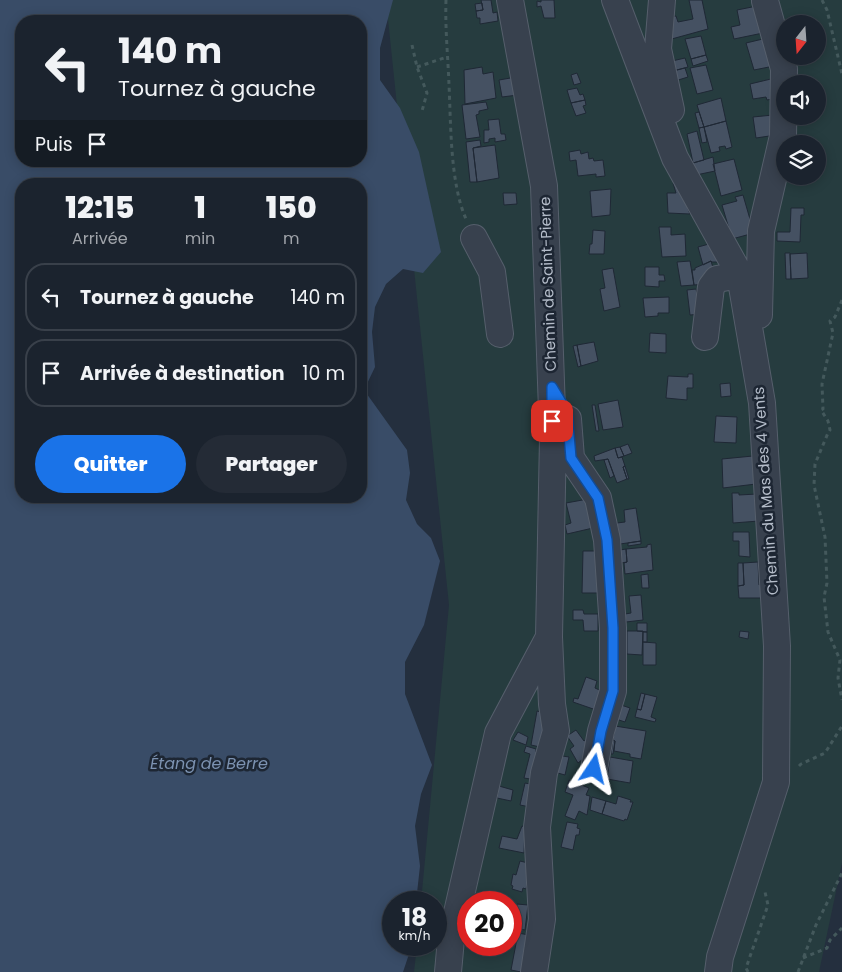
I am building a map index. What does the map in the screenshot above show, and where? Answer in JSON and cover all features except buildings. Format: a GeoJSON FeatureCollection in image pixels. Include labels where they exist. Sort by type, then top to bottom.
{"type":"FeatureCollection","features":[{"type":"Feature","properties":{"kind":"street","name":"Chemin de Saint-Pierre"},"geometry":{"type":"LineString","coordinates":[[448,972],[451,939],[498,733],[549,636],[553,438],[544,186],[510,0]]}},
{"type":"Feature","properties":{"kind":"street","name":"Chemin du Mas des 4 Vents"},"geometry":{"type":"LineString","coordinates":[[615,0],[675,158],[740,275],[762,403],[777,646],[776,782],[720,956],[718,972]]}},
{"type":"Feature","properties":{"kind":"street"},"geometry":{"type":"LineString","coordinates":[[662,0],[658,49],[672,116],[675,158]]}},
{"type":"Feature","properties":{"kind":"street"},"geometry":{"type":"LineString","coordinates":[[754,358],[759,319],[761,231],[783,136],[784,69],[765,1]]}},
{"type":"Feature","properties":{"kind":"street"},"geometry":{"type":"LineString","coordinates":[[474,238],[492,272],[500,334]]}},
{"type":"Feature","properties":{"kind":"street"},"geometry":{"type":"LineString","coordinates":[[705,337],[711,287],[717,279],[740,275]]}},
{"type":"Feature","properties":{"kind":"street"},"geometry":{"type":"LineString","coordinates":[[552,387],[567,412],[571,458],[598,498],[607,540],[613,628],[613,691],[601,731],[594,769]]}},
{"type":"Feature","properties":{"kind":"street"},"geometry":{"type":"LineString","coordinates":[[534,972],[542,919],[537,827],[544,773],[556,731],[552,704],[549,636]]}},
{"type":"Feature","properties":{"kind":"path"},"geometry":{"type":"LineString","coordinates":[[446,0],[450,127],[457,192],[460,206],[474,238]]}},
{"type":"Feature","properties":{"kind":"path"},"geometry":{"type":"LineString","coordinates":[[822,0],[842,74]]}},
{"type":"Feature","properties":{"kind":"path"},"geometry":{"type":"LineString","coordinates":[[412,45],[417,67],[427,94],[422,111]]}},
{"type":"Feature","properties":{"kind":"path"},"geometry":{"type":"LineString","coordinates":[[417,67],[447,57]]}},
{"type":"Feature","properties":{"kind":"path"},"geometry":{"type":"LineString","coordinates":[[842,300],[835,317],[830,321],[833,333],[822,384],[823,409],[821,410],[828,421],[830,430],[815,464],[814,472],[816,500],[825,537],[827,584],[824,596],[828,632],[840,660],[838,678],[842,700]]}},
{"type":"Feature","properties":{"kind":"path"},"geometry":{"type":"LineString","coordinates":[[798,972],[816,926],[842,873]]}},
{"type":"Feature","properties":{"kind":"path"},"geometry":{"type":"LineString","coordinates":[[803,958],[827,948],[830,940],[842,928]]}},
{"type":"Feature","properties":{"kind":"green space"},"geometry":{"type":"Polygon","coordinates":[[[386,0],[842,0],[842,863],[819,972],[414,972],[416,956],[447,956],[447,891],[422,891],[449,605],[386,0]]]}},
{"type":"Feature","properties":{"kind":"water","name":"Étang de Berre"},"geometry":{"type":"Polygon","coordinates":[[[0,0],[393,0],[380,48],[380,80],[400,108],[419,152],[441,252],[423,273],[403,269],[386,284],[375,307],[372,332],[375,367],[367,384],[367,178],[15,178],[15,503],[367,503],[367,394],[407,450],[410,473],[406,500],[417,524],[431,538],[440,561],[424,625],[405,662],[405,694],[432,765],[421,794],[415,826],[420,866],[417,891],[382,891],[382,956],[408,956],[403,972],[0,972],[0,0]]]}},
{"type":"Feature","properties":{"kind":"route"},"geometry":{"type":"LineString","coordinates":[[552,421],[552,387],[567,412],[571,458],[598,498],[607,540],[613,628],[613,691],[601,731],[594,769]]}}]}
